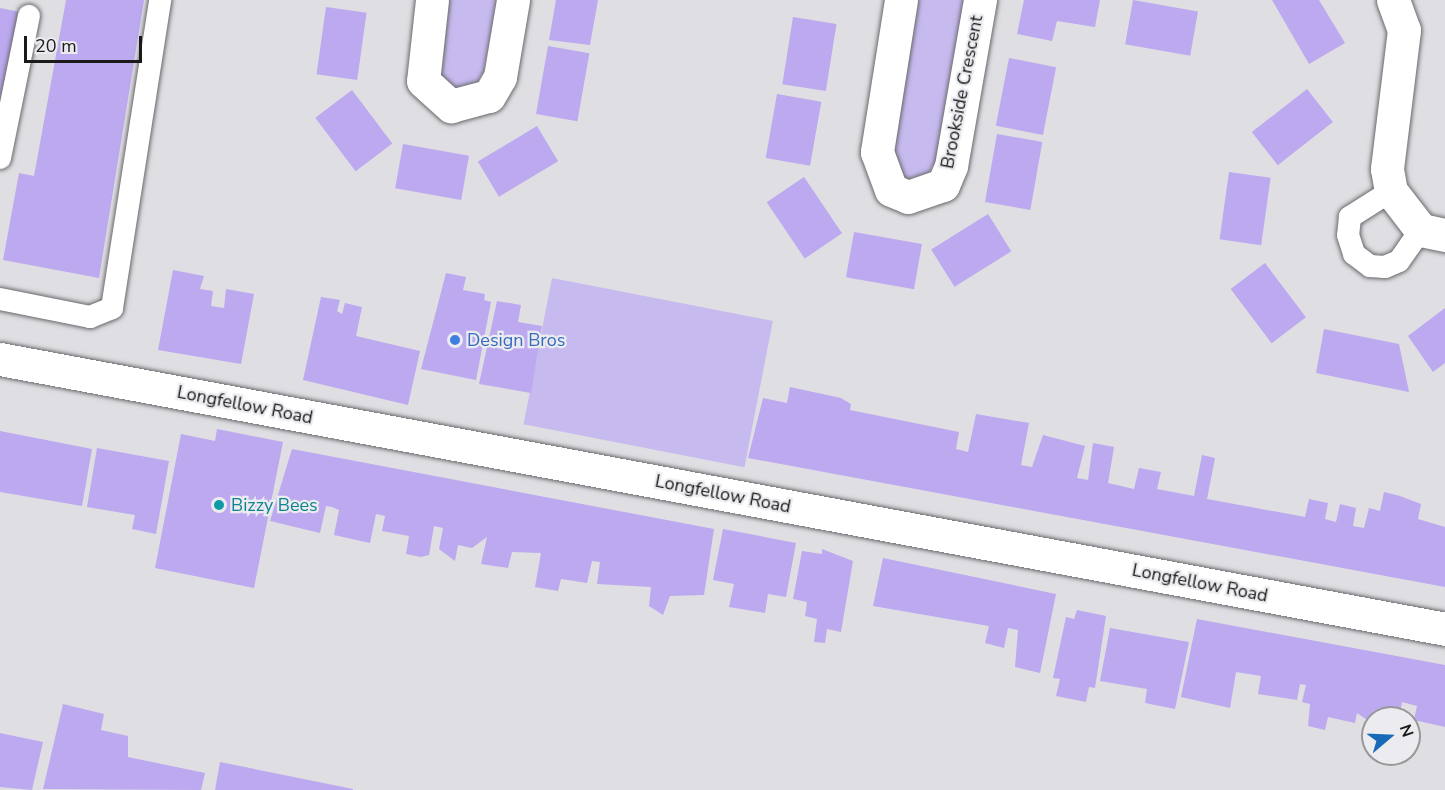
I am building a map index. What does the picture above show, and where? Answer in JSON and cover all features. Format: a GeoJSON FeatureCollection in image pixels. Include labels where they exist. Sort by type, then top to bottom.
{"type":"FeatureCollection","features":[{"type":"Feature","properties":{"kind":"street"},"geometry":{"type":"LineString","coordinates":[[432,0],[423,81],[451,106],[489,96],[500,78],[513,0]]}},
{"type":"Feature","properties":{"kind":"street","name":"Brookside Crescent"},"geometry":{"type":"LineString","coordinates":[[901,0],[877,152],[891,190],[908,197],[943,185],[951,166],[980,0]]}},
{"type":"Feature","properties":{"kind":"street"},"geometry":{"type":"LineString","coordinates":[[1393,0],[1404,30],[1387,169],[1391,191],[1433,232]]}},
{"type":"Feature","properties":{"kind":"street","name":"Longfellow Road"},"geometry":{"type":"LineString","coordinates":[[0,359],[1445,629]]}},
{"type":"Feature","properties":{"kind":"lane"},"geometry":{"type":"LineString","coordinates":[[0,299],[90,317],[112,308],[160,0]]}},
{"type":"Feature","properties":{"kind":"lane"},"geometry":{"type":"LineString","coordinates":[[0,158],[29,16]]}},
{"type":"Feature","properties":{"kind":"lane"},"geometry":{"type":"LineString","coordinates":[[1391,191],[1350,216],[1348,235],[1354,254],[1370,266],[1385,267],[1399,261],[1433,232]]}},
{"type":"Feature","properties":{"kind":"shaded area"},"geometry":{"type":"Polygon","coordinates":[[[447,0],[497,0],[484,71],[476,84],[456,90],[438,76],[447,0]]]}},
{"type":"Feature","properties":{"kind":"shaded area"},"geometry":{"type":"Polygon","coordinates":[[[915,0],[965,0],[936,161],[928,173],[908,179],[890,165],[915,0]]]}},
{"type":"Feature","properties":{"kind":"shaded area"},"geometry":{"type":"Polygon","coordinates":[[[552,278],[773,321],[744,467],[524,424],[552,278]]]}},
{"type":"Feature","properties":{"kind":"building"},"geometry":{"type":"Polygon","coordinates":[[[66,0],[144,0],[99,278],[3,260],[19,173],[34,176],[66,0]]]}},
{"type":"Feature","properties":{"kind":"building"},"geometry":{"type":"Polygon","coordinates":[[[556,0],[598,0],[590,45],[549,40],[556,0]]]}},
{"type":"Feature","properties":{"kind":"building"},"geometry":{"type":"Polygon","coordinates":[[[1024,0],[1100,0],[1095,27],[1057,21],[1052,41],[1017,34],[1024,0]]]}},
{"type":"Feature","properties":{"kind":"building"},"geometry":{"type":"Polygon","coordinates":[[[1133,0],[1198,11],[1190,56],[1125,44],[1133,0]]]}},
{"type":"Feature","properties":{"kind":"building"},"geometry":{"type":"Polygon","coordinates":[[[1272,0],[1319,0],[1345,43],[1309,64],[1272,0]]]}},
{"type":"Feature","properties":{"kind":"building"},"geometry":{"type":"Polygon","coordinates":[[[326,7],[367,13],[357,80],[317,74],[326,7]]]}},
{"type":"Feature","properties":{"kind":"building"},"geometry":{"type":"Polygon","coordinates":[[[0,8],[20,12],[0,106],[0,8]]]}},
{"type":"Feature","properties":{"kind":"building"},"geometry":{"type":"Polygon","coordinates":[[[793,17],[836,24],[826,91],[782,84],[793,17]]]}},
{"type":"Feature","properties":{"kind":"building"},"geometry":{"type":"Polygon","coordinates":[[[548,46],[589,53],[577,121],[536,114],[548,46]]]}},
{"type":"Feature","properties":{"kind":"building"},"geometry":{"type":"Polygon","coordinates":[[[1009,58],[1056,67],[1043,135],[996,126],[1009,58]]]}},
{"type":"Feature","properties":{"kind":"building"},"geometry":{"type":"Polygon","coordinates":[[[1307,89],[1333,122],[1278,165],[1252,132],[1307,89]]]}},
{"type":"Feature","properties":{"kind":"building"},"geometry":{"type":"Polygon","coordinates":[[[352,90],[392,144],[356,171],[315,118],[352,90]]]}},
{"type":"Feature","properties":{"kind":"building"},"geometry":{"type":"Polygon","coordinates":[[[777,94],[821,102],[810,166],[766,158],[777,94]]]}},
{"type":"Feature","properties":{"kind":"building"},"geometry":{"type":"Polygon","coordinates":[[[537,126],[558,161],[499,197],[478,162],[537,126]]]}},
{"type":"Feature","properties":{"kind":"building"},"geometry":{"type":"Polygon","coordinates":[[[997,134],[1042,142],[1030,210],[985,202],[997,134]]]}},
{"type":"Feature","properties":{"kind":"building"},"geometry":{"type":"Polygon","coordinates":[[[403,144],[469,156],[461,200],[395,188],[403,144]]]}},
{"type":"Feature","properties":{"kind":"building"},"geometry":{"type":"Polygon","coordinates":[[[1229,172],[1271,178],[1261,245],[1220,239],[1229,172]]]}},
{"type":"Feature","properties":{"kind":"building"},"geometry":{"type":"Polygon","coordinates":[[[804,177],[842,233],[805,259],[767,202],[804,177]]]}},
{"type":"Feature","properties":{"kind":"building"},"geometry":{"type":"Polygon","coordinates":[[[988,214],[1011,251],[954,287],[931,250],[988,214]]]}},
{"type":"Feature","properties":{"kind":"building"},"geometry":{"type":"Polygon","coordinates":[[[854,232],[922,244],[914,289],[846,277],[854,232]]]}},
{"type":"Feature","properties":{"kind":"building"},"geometry":{"type":"Polygon","coordinates":[[[1265,263],[1306,317],[1272,343],[1231,289],[1265,263]]]}},
{"type":"Feature","properties":{"kind":"building"},"geometry":{"type":"Polygon","coordinates":[[[173,270],[204,276],[200,289],[213,291],[211,306],[224,308],[226,289],[254,294],[241,364],[158,350],[173,270]]]}},
{"type":"Feature","properties":{"kind":"building","name":"Design Bros"},"geometry":{"type":"Polygon","coordinates":[[[446,273],[466,277],[463,290],[485,294],[484,300],[491,302],[476,380],[421,369],[446,273]]]}},
{"type":"Feature","properties":{"kind":"building"},"geometry":{"type":"Polygon","coordinates":[[[321,297],[340,300],[337,311],[342,314],[345,303],[362,307],[356,336],[420,351],[408,405],[303,380],[321,297]]]}},
{"type":"Feature","properties":{"kind":"building"},"geometry":{"type":"Polygon","coordinates":[[[497,301],[521,305],[518,322],[542,326],[531,393],[479,384],[497,301]]]}},
{"type":"Feature","properties":{"kind":"building"},"geometry":{"type":"Polygon","coordinates":[[[1445,308],[1445,363],[1433,372],[1408,336],[1445,308]]]}},
{"type":"Feature","properties":{"kind":"building"},"geometry":{"type":"Polygon","coordinates":[[[1324,329],[1399,344],[1409,392],[1316,373],[1324,329]]]}},
{"type":"Feature","properties":{"kind":"building"},"geometry":{"type":"Polygon","coordinates":[[[790,387],[841,398],[851,404],[850,410],[959,432],[956,449],[968,452],[976,414],[1029,423],[1021,465],[1032,467],[1043,435],[1085,446],[1077,478],[1088,480],[1093,443],[1114,447],[1108,483],[1134,489],[1139,468],[1161,472],[1157,489],[1194,496],[1202,455],[1215,458],[1207,499],[1305,517],[1309,499],[1328,503],[1325,519],[1336,522],[1340,504],[1356,508],[1353,526],[1364,528],[1369,508],[1380,511],[1384,492],[1400,496],[1421,504],[1418,519],[1445,527],[1445,587],[748,458],[763,398],[787,403],[790,387]]]}},
{"type":"Feature","properties":{"kind":"building","name":"Bizzy Bees"},"geometry":{"type":"Polygon","coordinates":[[[217,429],[283,442],[254,588],[155,568],[181,434],[215,441],[217,429]]]}},
{"type":"Feature","properties":{"kind":"building"},"geometry":{"type":"Polygon","coordinates":[[[0,431],[92,449],[82,506],[0,492],[0,431]]]}},
{"type":"Feature","properties":{"kind":"building"},"geometry":{"type":"Polygon","coordinates":[[[97,448],[169,461],[156,534],[132,529],[135,515],[87,507],[97,448]]]}},
{"type":"Feature","properties":{"kind":"building"},"geometry":{"type":"Polygon","coordinates":[[[292,449],[714,529],[704,595],[670,596],[663,615],[649,606],[651,587],[597,584],[600,562],[592,561],[587,583],[561,579],[558,591],[535,587],[541,553],[512,552],[508,568],[481,564],[487,537],[472,548],[458,545],[455,561],[439,549],[443,528],[434,526],[429,555],[421,557],[406,554],[409,536],[382,531],[385,516],[376,514],[370,543],[334,535],[339,510],[332,507],[326,506],[320,533],[270,521],[292,449]]]}},
{"type":"Feature","properties":{"kind":"building"},"geometry":{"type":"Polygon","coordinates":[[[723,529],[796,543],[786,597],[768,594],[765,613],[729,607],[734,584],[713,580],[723,529]]]}},
{"type":"Feature","properties":{"kind":"building"},"geometry":{"type":"Polygon","coordinates":[[[822,549],[853,561],[841,632],[827,629],[825,643],[814,642],[817,619],[805,616],[807,602],[793,599],[802,551],[822,554],[822,549]]]}},
{"type":"Feature","properties":{"kind":"building"},"geometry":{"type":"Polygon","coordinates":[[[883,558],[1056,594],[1040,673],[1015,667],[1018,630],[1008,628],[1004,648],[985,643],[989,626],[873,606],[883,558]]]}},
{"type":"Feature","properties":{"kind":"building"},"geometry":{"type":"Polygon","coordinates":[[[1077,610],[1106,616],[1095,688],[1089,687],[1086,702],[1056,696],[1060,679],[1053,678],[1066,617],[1074,619],[1077,610]]]}},
{"type":"Feature","properties":{"kind":"building"},"geometry":{"type":"Polygon","coordinates":[[[1197,619],[1445,665],[1445,727],[1421,722],[1421,706],[1402,702],[1401,706],[1361,706],[1361,716],[1357,713],[1355,723],[1328,717],[1325,730],[1308,726],[1310,704],[1302,702],[1306,685],[1300,684],[1297,700],[1258,694],[1261,676],[1236,672],[1230,708],[1181,697],[1197,619]]]}},
{"type":"Feature","properties":{"kind":"building"},"geometry":{"type":"Polygon","coordinates":[[[1110,628],[1189,642],[1175,709],[1145,703],[1147,689],[1100,681],[1110,628]]]}},
{"type":"Feature","properties":{"kind":"building"},"geometry":{"type":"Polygon","coordinates":[[[63,704],[104,714],[101,730],[128,736],[128,757],[205,773],[201,790],[43,789],[63,704]]]}},
{"type":"Feature","properties":{"kind":"building"},"geometry":{"type":"Polygon","coordinates":[[[0,733],[43,742],[32,790],[0,787],[0,733]]]}},
{"type":"Feature","properties":{"kind":"building"},"geometry":{"type":"Polygon","coordinates":[[[220,762],[353,789],[353,790],[215,790],[220,762]]]}},
{"type":"Feature","properties":{"kind":"place","name":"Design Bros"},"geometry":{"type":"Point","coordinates":[455,340]}},
{"type":"Feature","properties":{"kind":"place","name":"Bizzy Bees"},"geometry":{"type":"Point","coordinates":[219,505]}}]}
